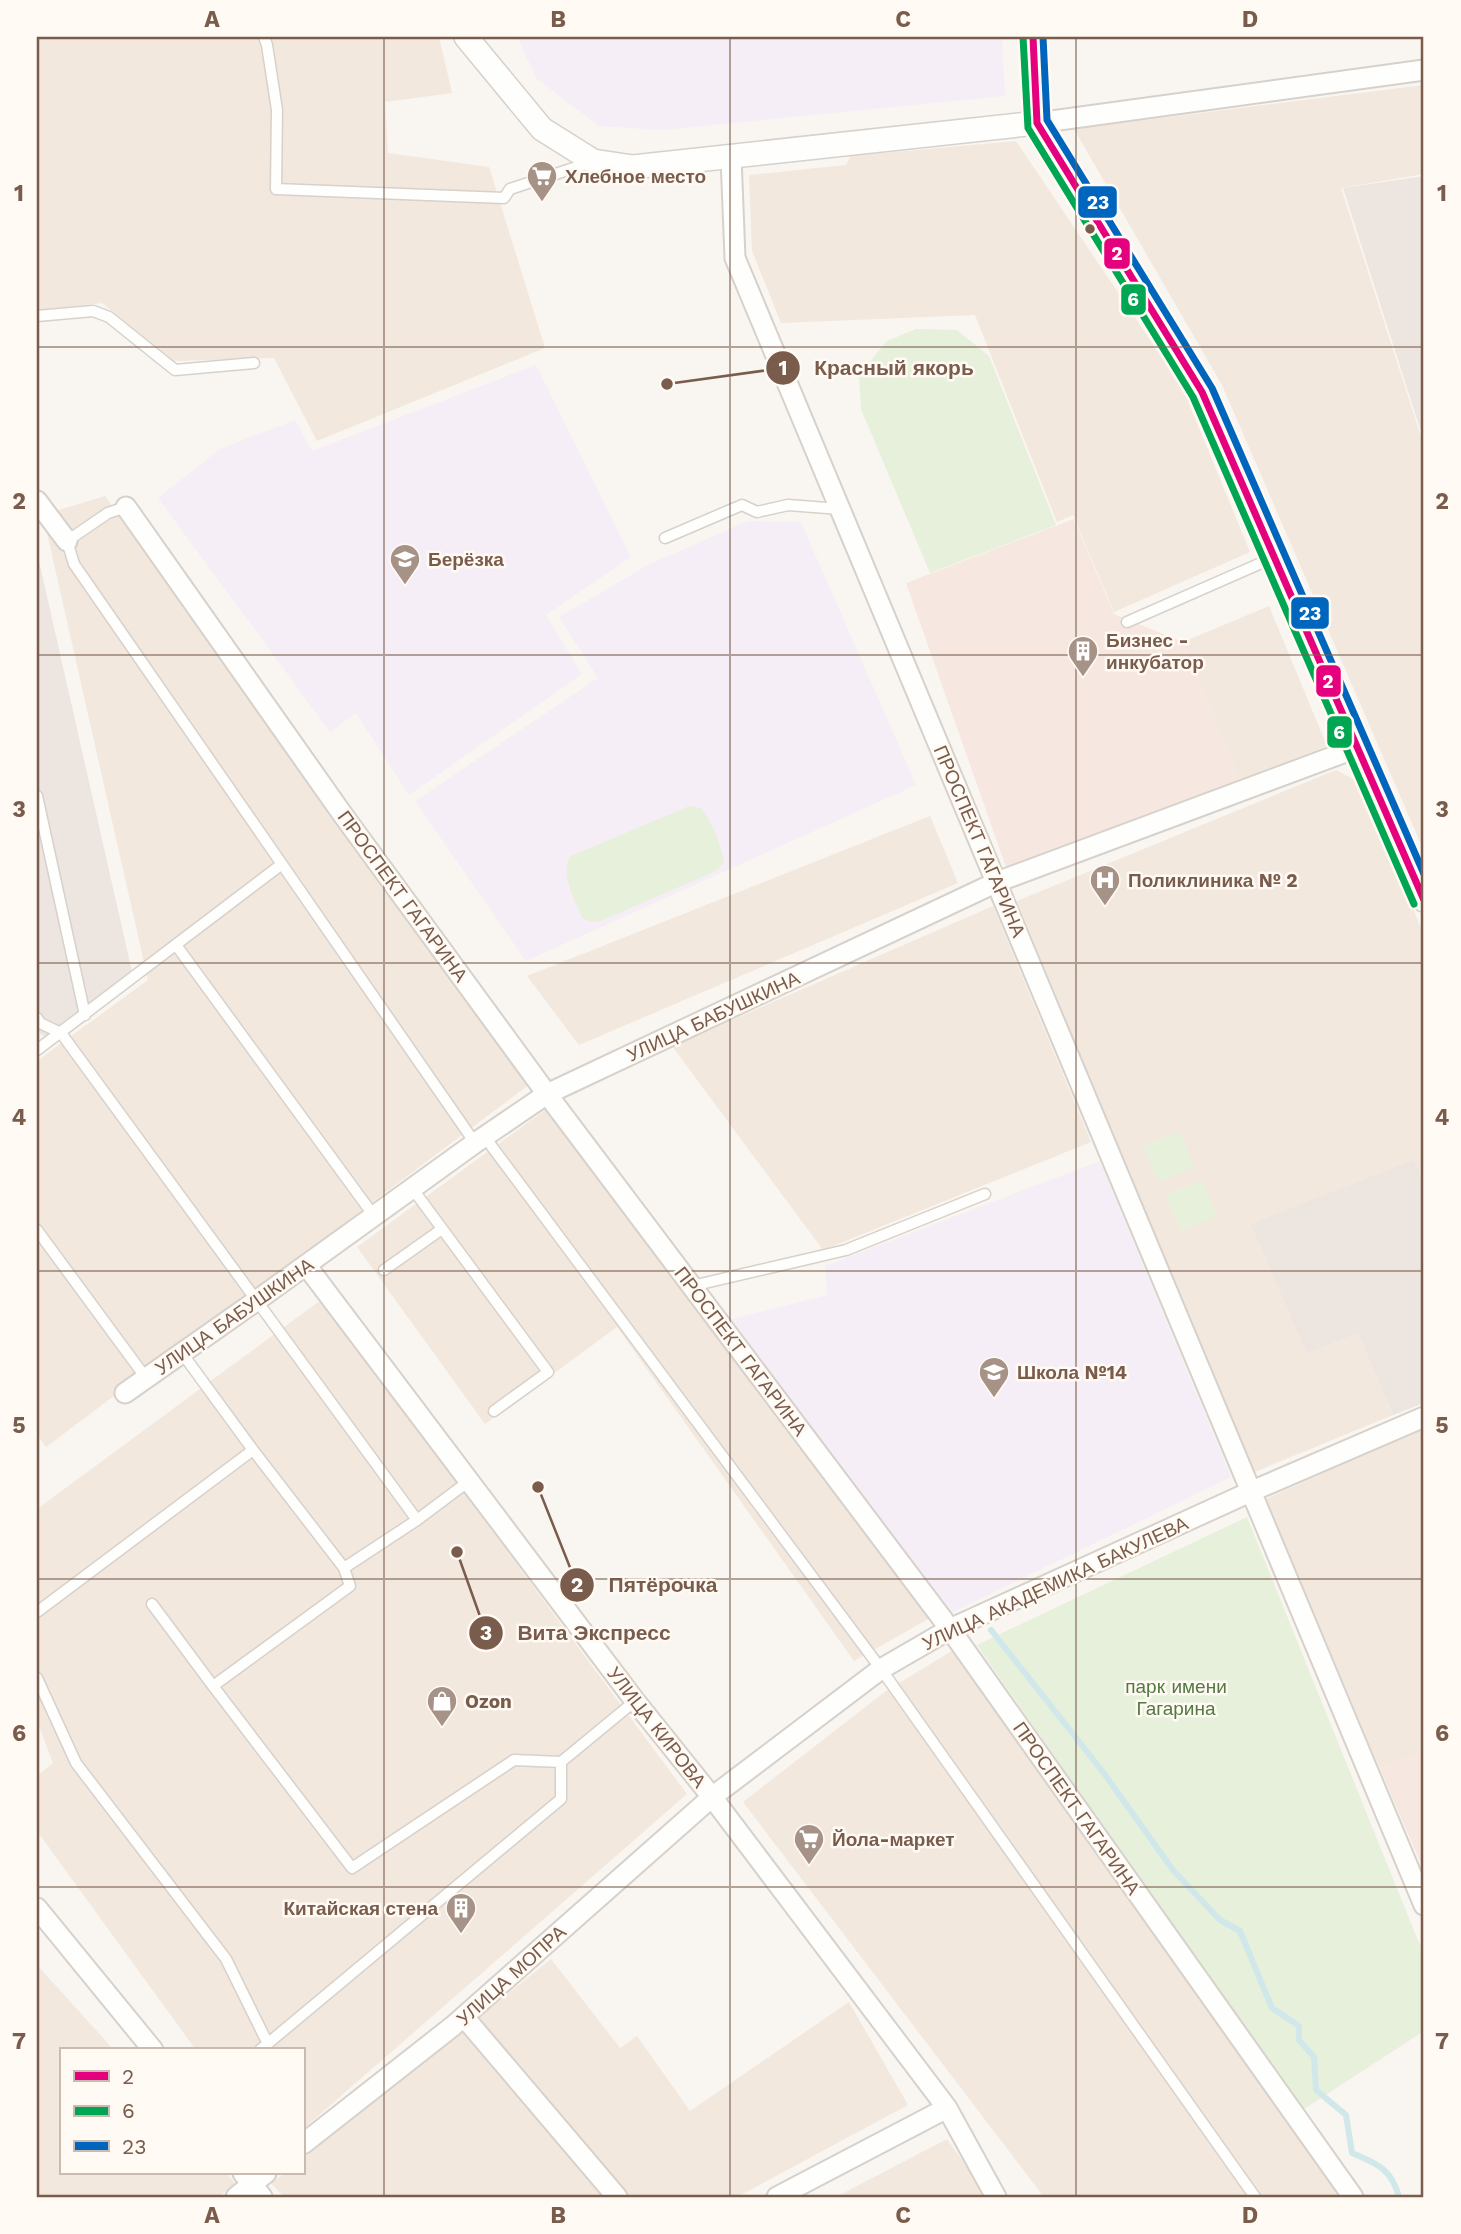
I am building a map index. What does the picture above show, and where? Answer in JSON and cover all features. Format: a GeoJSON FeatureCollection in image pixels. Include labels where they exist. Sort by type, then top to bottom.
{"type":"FeatureCollection","features":[{"type":"Feature","properties":{"kind":"street"},"geometry":{"type":"LineString","coordinates":[[466,37],[542,129],[593,162],[633,167],[1037,122],[1424,70]]}},
{"type":"Feature","properties":{"kind":"street"},"geometry":{"type":"LineString","coordinates":[[1033,37],[1037,122],[1202,393],[1424,900]]}},
{"type":"Feature","properties":{"kind":"street","name":"ПРОСПЕКТ ГАГАРИНА"},"geometry":{"type":"LineString","coordinates":[[731,157],[735,258],[1424,1905]]}},
{"type":"Feature","properties":{"kind":"street"},"geometry":{"type":"LineString","coordinates":[[37,501],[67,541]]}},
{"type":"Feature","properties":{"kind":"street","name":"ПРОСПЕКТ ГАГАРИНА"},"geometry":{"type":"LineString","coordinates":[[126,507],[343,815],[547,1094],[950,1629],[1353,2197]]}},
{"type":"Feature","properties":{"kind":"street","name":"УЛИЦА БАБУШКИНА"},"geometry":{"type":"LineString","coordinates":[[125,1392],[547,1094],[997,882],[1359,747]]}},
{"type":"Feature","properties":{"kind":"street","name":"УЛИЦА КИРОВА"},"geometry":{"type":"LineString","coordinates":[[306,1265],[635,1702],[712,1797],[947,2108],[996,2197]]}},
{"type":"Feature","properties":{"kind":"street","name":"УЛИЦА АКАДЕМИКА БАКУЛЕВА"},"geometry":{"type":"LineString","coordinates":[[712,1797],[881,1669],[950,1629],[1250,1492],[1424,1417]]}},
{"type":"Feature","properties":{"kind":"street","name":"УЛИЦА МОПРА"},"geometry":{"type":"LineString","coordinates":[[304,2143],[464,2017],[712,1797]]}},
{"type":"Feature","properties":{"kind":"street"},"geometry":{"type":"LineString","coordinates":[[37,1908],[151,2048]]}},
{"type":"Feature","properties":{"kind":"street"},"geometry":{"type":"LineString","coordinates":[[464,2017],[617,2197]]}},
{"type":"Feature","properties":{"kind":"street"},"geometry":{"type":"LineString","coordinates":[[777,2197],[947,2108]]}},
{"type":"Feature","properties":{"kind":"lane"},"geometry":{"type":"LineString","coordinates":[[264,37],[277,110],[276,190],[504,198],[510,189],[593,162]]}},
{"type":"Feature","properties":{"kind":"lane"},"geometry":{"type":"LineString","coordinates":[[37,316],[93,311],[110,317],[175,370],[254,363]]}},
{"type":"Feature","properties":{"kind":"lane"},"geometry":{"type":"LineString","coordinates":[[664,538],[742,505],[757,512],[788,505],[841,509]]}},
{"type":"Feature","properties":{"kind":"lane"},"geometry":{"type":"LineString","coordinates":[[126,507],[108,513],[67,541],[74,564],[282,864],[479,1140],[881,1669],[1255,2197]]}},
{"type":"Feature","properties":{"kind":"lane"},"geometry":{"type":"LineString","coordinates":[[1127,622],[1275,557]]}},
{"type":"Feature","properties":{"kind":"lane"},"geometry":{"type":"LineString","coordinates":[[37,796],[85,1015]]}},
{"type":"Feature","properties":{"kind":"lane"},"geometry":{"type":"LineString","coordinates":[[37,1050],[282,864]]}},
{"type":"Feature","properties":{"kind":"lane"},"geometry":{"type":"LineString","coordinates":[[176,945],[374,1216]]}},
{"type":"Feature","properties":{"kind":"lane"},"geometry":{"type":"LineString","coordinates":[[37,1018],[40,1023],[61,1033],[417,1520]]}},
{"type":"Feature","properties":{"kind":"lane"},"geometry":{"type":"LineString","coordinates":[[412,1188],[548,1372],[494,1411]]}},
{"type":"Feature","properties":{"kind":"lane"},"geometry":{"type":"LineString","coordinates":[[691,1286],[846,1250],[985,1194]]}},
{"type":"Feature","properties":{"kind":"lane"},"geometry":{"type":"LineString","coordinates":[[384,1270],[442,1229]]}},
{"type":"Feature","properties":{"kind":"lane"},"geometry":{"type":"LineString","coordinates":[[37,1230],[146,1378]]}},
{"type":"Feature","properties":{"kind":"lane"},"geometry":{"type":"LineString","coordinates":[[182,1353],[344,1568],[350,1586],[214,1686]]}},
{"type":"Feature","properties":{"kind":"lane"},"geometry":{"type":"LineString","coordinates":[[37,1612],[253,1450]]}},
{"type":"Feature","properties":{"kind":"lane"},"geometry":{"type":"LineString","coordinates":[[344,1568],[417,1520],[469,1481]]}},
{"type":"Feature","properties":{"kind":"lane"},"geometry":{"type":"LineString","coordinates":[[152,1604],[352,1868],[514,1760],[561,1762],[635,1702]]}},
{"type":"Feature","properties":{"kind":"lane"},"geometry":{"type":"LineString","coordinates":[[37,1678],[76,1763],[226,1959],[264,2047],[561,1799],[561,1762]]}},
{"type":"Feature","properties":{"kind":"shaded area"},"geometry":{"type":"Polygon","coordinates":[[[37,37],[439,37],[452,93],[385,102],[388,153],[489,167],[545,348],[317,441],[274,358],[174,361],[102,303],[37,310],[37,37]]]}},
{"type":"Feature","properties":{"kind":"shaded area"},"geometry":{"type":"Polygon","coordinates":[[[517,37],[1002,37],[1005,96],[662,130],[599,126],[537,79],[517,37]]]}},
{"type":"Feature","properties":{"kind":"shaded area"},"geometry":{"type":"Polygon","coordinates":[[[1424,85],[1424,174],[1341,188],[1424,446],[1424,851],[1222,385],[1074,129],[1424,85]]]}},
{"type":"Feature","properties":{"kind":"shaded area"},"geometry":{"type":"Polygon","coordinates":[[[1016,141],[1183,389],[1250,552],[1114,612],[1073,515],[1057,522],[975,315],[781,323],[752,251],[749,175],[846,165],[851,156],[1016,141]]]}},
{"type":"Feature","properties":{"kind":"shaded area"},"geometry":{"type":"Polygon","coordinates":[[[1424,176],[1424,441],[1343,188],[1424,176]]]}},
{"type":"Feature","properties":{"kind":"shaded area","name":"Берёзка"},"geometry":{"type":"Polygon","coordinates":[[[536,365],[631,557],[546,615],[582,674],[409,795],[356,713],[330,732],[158,498],[220,449],[295,420],[312,451],[536,365]]]}},
{"type":"Feature","properties":{"kind":"shaded area"},"geometry":{"type":"Polygon","coordinates":[[[105,496],[530,1084],[46,1447],[37,1434],[37,1061],[148,980],[43,515],[105,496]]]}},
{"type":"Feature","properties":{"kind":"shaded area"},"geometry":{"type":"Polygon","coordinates":[[[1074,519],[1114,614],[1183,642],[1239,780],[1007,870],[906,583],[1074,519]]]}},
{"type":"Feature","properties":{"kind":"shaded area"},"geometry":{"type":"Polygon","coordinates":[[[748,521],[801,522],[916,785],[526,961],[415,801],[598,678],[559,617],[648,565],[748,521]]]}},
{"type":"Feature","properties":{"kind":"shaded area"},"geometry":{"type":"Polygon","coordinates":[[[37,552],[132,972],[45,1037],[37,1031],[37,552]]]}},
{"type":"Feature","properties":{"kind":"shaded area"},"geometry":{"type":"Polygon","coordinates":[[[1269,606],[1327,746],[1239,780],[1183,642],[1269,606]]]}},
{"type":"Feature","properties":{"kind":"shaded area"},"geometry":{"type":"Polygon","coordinates":[[[1336,770],[1359,782],[1424,935],[1424,1184],[1414,1161],[1307,1352],[1358,1333],[1393,1415],[1252,1473],[1017,901],[1336,770]]]}},
{"type":"Feature","properties":{"kind":"shaded area"},"geometry":{"type":"Polygon","coordinates":[[[930,816],[958,883],[579,1045],[527,976],[930,816]]]}},
{"type":"Feature","properties":{"kind":"shaded area"},"geometry":{"type":"Polygon","coordinates":[[[993,906],[1091,1142],[823,1250],[672,1046],[993,906]]]}},
{"type":"Feature","properties":{"kind":"shaded area"},"geometry":{"type":"Polygon","coordinates":[[[549,1107],[930,1618],[854,1661],[617,1327],[485,1424],[357,1247],[549,1107]]]}},
{"type":"Feature","properties":{"kind":"shaded area"},"geometry":{"type":"Polygon","coordinates":[[[1414,1160],[1424,1184],[1424,1403],[1393,1415],[1358,1333],[1307,1353],[1251,1224],[1414,1160]]]}},
{"type":"Feature","properties":{"kind":"shaded area","name":"Школа №14"},"geometry":{"type":"Polygon","coordinates":[[[1100,1161],[1231,1477],[951,1613],[729,1320],[827,1295],[825,1266],[1100,1161]]]}},
{"type":"Feature","properties":{"kind":"shaded area"},"geometry":{"type":"Polygon","coordinates":[[[321,1300],[687,1794],[304,2128],[304,2048],[195,2048],[37,1831],[37,1776],[53,1763],[37,1721],[37,1509],[321,1300]]]}},
{"type":"Feature","properties":{"kind":"shaded area"},"geometry":{"type":"Polygon","coordinates":[[[1424,1427],[1424,1751],[1380,1769],[1266,1499],[1424,1427]]]}},
{"type":"Feature","properties":{"kind":"shaded area"},"geometry":{"type":"Polygon","coordinates":[[[955,1649],[1341,2197],[1044,2197],[743,1802],[886,1691],[955,1649]]]}},
{"type":"Feature","properties":{"kind":"shaded area"},"geometry":{"type":"Polygon","coordinates":[[[1424,1751],[1424,1871],[1380,1769],[1424,1751]]]}},
{"type":"Feature","properties":{"kind":"shaded area"},"geometry":{"type":"Polygon","coordinates":[[[551,1959],[620,2048],[637,2036],[690,2111],[849,2002],[908,2105],[737,2197],[284,2197],[271,2183],[284,2174],[304,2174],[304,2157],[551,1959]]]}},
{"type":"Feature","properties":{"kind":"shaded area"},"geometry":{"type":"Polygon","coordinates":[[[37,1965],[112,2048],[60,2048],[60,2174],[227,2174],[235,2183],[219,2197],[37,2197],[37,1965]]]}},
{"type":"Feature","properties":{"kind":"shaded area"},"geometry":{"type":"Polygon","coordinates":[[[947,2139],[989,2197],[836,2197],[947,2139]]]}},
{"type":"Feature","properties":{"kind":"green space"},"geometry":{"type":"Polygon","coordinates":[[[916,329],[957,330],[989,356],[1056,525],[930,573],[861,409],[859,375],[887,341],[916,329]]]}},
{"type":"Feature","properties":{"kind":"green space"},"geometry":{"type":"Polygon","coordinates":[[[689,806],[701,808],[716,833],[724,861],[718,870],[601,921],[592,922],[582,918],[567,880],[569,857],[689,806]]]}},
{"type":"Feature","properties":{"kind":"green space"},"geometry":{"type":"Polygon","coordinates":[[[1180,1131],[1194,1167],[1158,1182],[1143,1146],[1180,1131]]]}},
{"type":"Feature","properties":{"kind":"green space"},"geometry":{"type":"Polygon","coordinates":[[[1202,1180],[1217,1216],[1181,1231],[1165,1195],[1202,1180]]]}},
{"type":"Feature","properties":{"kind":"green space","name":"парк имени Гагарина"},"geometry":{"type":"Polygon","coordinates":[[[1247,1517],[1424,1951],[1424,2031],[1301,2111],[977,1645],[1247,1517]]]}},
{"type":"Feature","properties":{"kind":"waterway"},"geometry":{"type":"LineString","coordinates":[[991,1630],[1103,1772],[1173,1870],[1220,1920],[1240,1931],[1272,2008],[1299,2026],[1299,2040],[1314,2057],[1316,2090],[1346,2115],[1352,2153],[1382,2168],[1392,2179],[1399,2197]]}},
{"type":"Feature","properties":{"kind":"transit line","name":"6"},"geometry":{"type":"LineString","coordinates":[[1023,37],[1028,128],[1193,397],[1414,904]]}},
{"type":"Feature","properties":{"kind":"transit line","name":"2"},"geometry":{"type":"LineString","coordinates":[[1033,37],[1037,123],[1202,392],[1424,900]]}},
{"type":"Feature","properties":{"kind":"transit line","name":"23"},"geometry":{"type":"LineString","coordinates":[[1043,37],[1047,120],[1212,388],[1424,874]]}},
{"type":"Feature","properties":{"kind":"place","name":"Хлебное место"},"geometry":{"type":"Point","coordinates":[542,203]}},
{"type":"Feature","properties":{"kind":"place","name":"Красный якорь"},"geometry":{"type":"Point","coordinates":[667,384]}},
{"type":"Feature","properties":{"kind":"place","name":"Берёзка"},"geometry":{"type":"Point","coordinates":[405,586]}},
{"type":"Feature","properties":{"kind":"place","name":"Бизнес - инкубатор"},"geometry":{"type":"Point","coordinates":[1083,678]}},
{"type":"Feature","properties":{"kind":"place","name":"Поликлиника № 2"},"geometry":{"type":"Point","coordinates":[1105,907]}},
{"type":"Feature","properties":{"kind":"place","name":"Школа №14"},"geometry":{"type":"Point","coordinates":[994,1399]}},
{"type":"Feature","properties":{"kind":"place","name":"Пятёрочка"},"geometry":{"type":"Point","coordinates":[538,1487]}},
{"type":"Feature","properties":{"kind":"place","name":"Вита Экспресс"},"geometry":{"type":"Point","coordinates":[457,1552]}},
{"type":"Feature","properties":{"kind":"place","name":"Ozon"},"geometry":{"type":"Point","coordinates":[442,1728]}},
{"type":"Feature","properties":{"kind":"place","name":"Йола-маркет"},"geometry":{"type":"Point","coordinates":[809,1866]}},
{"type":"Feature","properties":{"kind":"place","name":"Китайская стена"},"geometry":{"type":"Point","coordinates":[461,1935]}}]}
